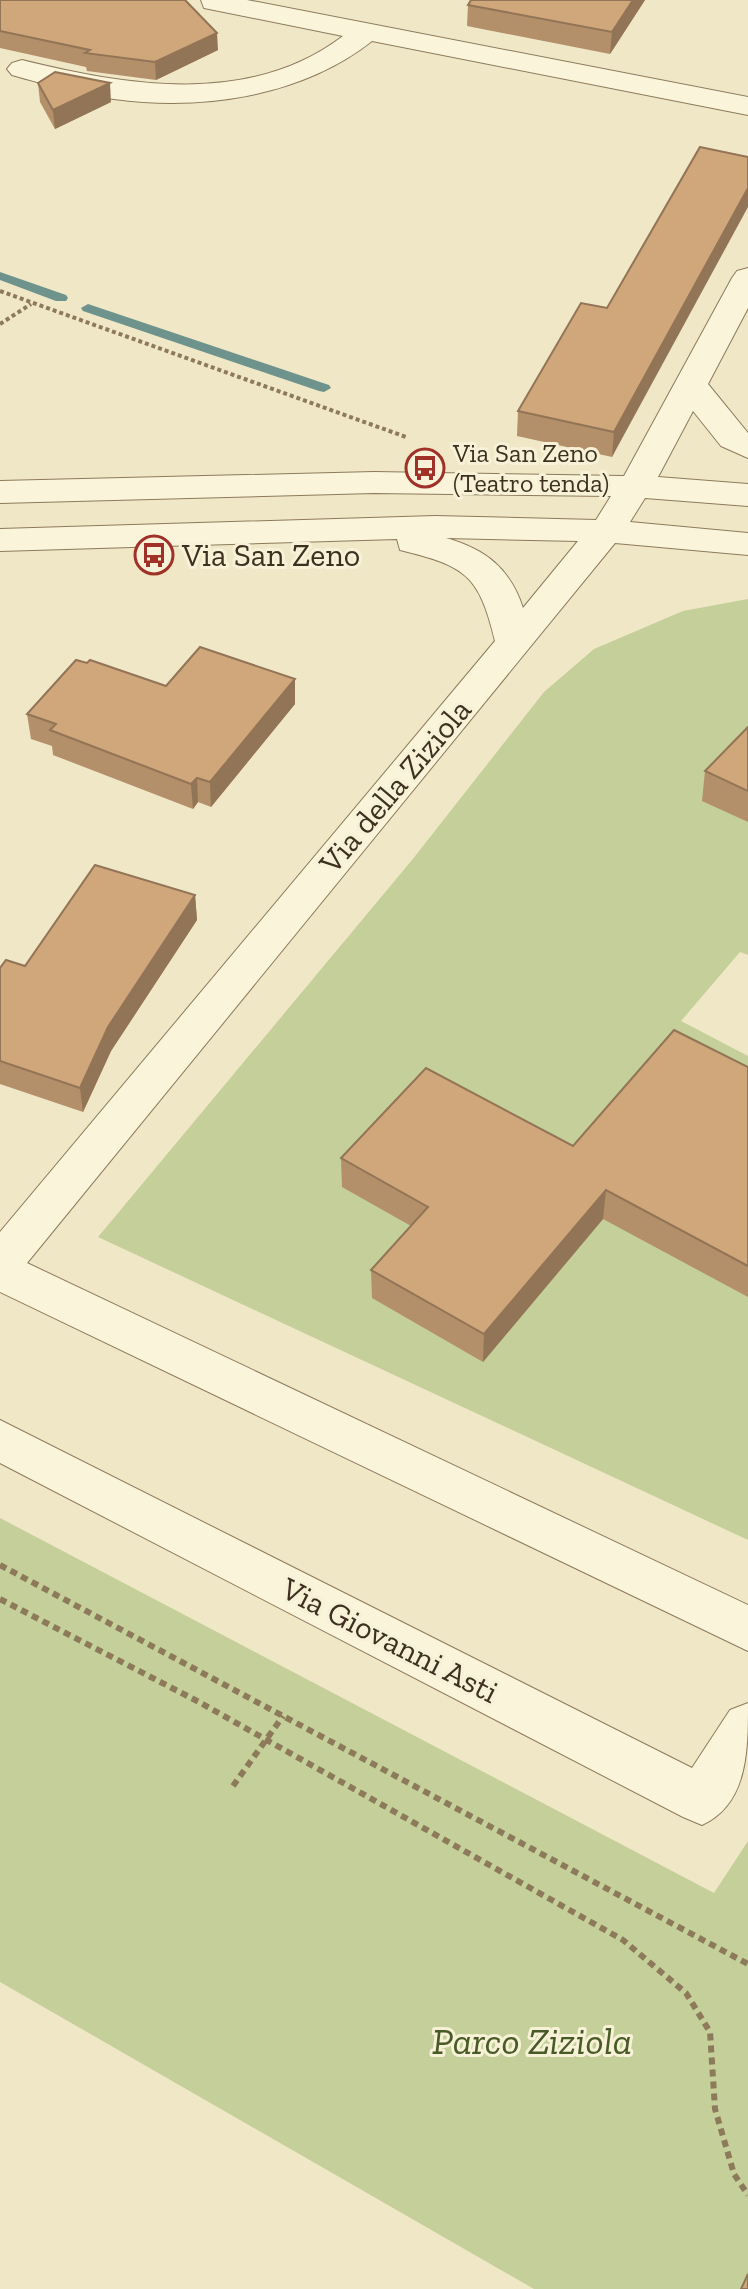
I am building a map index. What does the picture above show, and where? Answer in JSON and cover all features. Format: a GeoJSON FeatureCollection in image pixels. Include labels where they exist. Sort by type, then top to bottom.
{"type":"FeatureCollection","features":[{"type":"Feature","properties":{"kind":"street"},"geometry":{"type":"LineString","coordinates":[[216,0],[748,106]]}},
{"type":"Feature","properties":{"kind":"street"},"geometry":{"type":"LineString","coordinates":[[22,69],[113,90],[167,93],[221,88],[275,79],[326,61],[367,31]]}},
{"type":"Feature","properties":{"kind":"street","name":"Via della Ziziola"},"geometry":{"type":"LineString","coordinates":[[4,1253],[606,531],[637,484],[748,278]]}},
{"type":"Feature","properties":{"kind":"street"},"geometry":{"type":"LineString","coordinates":[[691,385],[733,439],[748,448]]}},
{"type":"Feature","properties":{"kind":"street"},"geometry":{"type":"LineString","coordinates":[[0,492],[510,481],[637,484],[748,495]]}},
{"type":"Feature","properties":{"kind":"street"},"geometry":{"type":"LineString","coordinates":[[0,540],[435,527],[606,531],[748,544]]}},
{"type":"Feature","properties":{"kind":"street"},"geometry":{"type":"LineString","coordinates":[[343,530],[432,545],[479,563],[502,592],[514,642]]}},
{"type":"Feature","properties":{"kind":"street"},"geometry":{"type":"LineString","coordinates":[[4,1253],[748,1629]]}},
{"type":"Feature","properties":{"kind":"street","name":"Via Giovanni Asti"},"geometry":{"type":"LineString","coordinates":[[0,1440],[702,1800],[748,1727]]}},
{"type":"Feature","properties":{"kind":"path"},"geometry":{"type":"LineString","coordinates":[[0,291],[417,441]]}},
{"type":"Feature","properties":{"kind":"path"},"geometry":{"type":"LineString","coordinates":[[0,324],[31,303]]}},
{"type":"Feature","properties":{"kind":"path"},"geometry":{"type":"LineString","coordinates":[[0,1565],[748,1964]]}},
{"type":"Feature","properties":{"kind":"path"},"geometry":{"type":"LineString","coordinates":[[0,1599],[266,1740],[623,1940],[686,1993],[710,2032],[715,2109],[734,2174],[748,2195]]}},
{"type":"Feature","properties":{"kind":"path"},"geometry":{"type":"LineString","coordinates":[[233,1786],[283,1716]]}},
{"type":"Feature","properties":{"kind":"green space"},"geometry":{"type":"Polygon","coordinates":[[[748,599],[748,955],[740,952],[681,1021],[748,1056],[748,1540],[98,1237],[412,860],[544,692],[594,649],[683,611],[748,599]]]}},
{"type":"Feature","properties":{"kind":"green space","name":"Parco Ziziola"},"geometry":{"type":"Polygon","coordinates":[[[0,1518],[714,1893],[748,1841],[748,2289],[534,2289],[0,1982],[0,1518]]]}},
{"type":"Feature","properties":{"kind":"building"},"geometry":{"type":"Polygon","coordinates":[[[0,0],[185,0],[217,33],[155,62],[85,53],[90,50],[0,31],[0,0]]]}},
{"type":"Feature","properties":{"kind":"building"},"geometry":{"type":"Polygon","coordinates":[[[471,0],[633,0],[612,32],[468,5],[471,0]]]}},
{"type":"Feature","properties":{"kind":"building"},"geometry":{"type":"Polygon","coordinates":[[[55,72],[110,83],[53,110],[38,83],[55,72]]]}},
{"type":"Feature","properties":{"kind":"building"},"geometry":{"type":"Polygon","coordinates":[[[700,147],[748,157],[748,188],[614,432],[518,411],[581,303],[607,308],[700,147]]]}},
{"type":"Feature","properties":{"kind":"building"},"geometry":{"type":"Polygon","coordinates":[[[200,647],[295,679],[210,782],[197,778],[191,784],[50,730],[56,724],[27,714],[76,660],[87,663],[90,660],[166,686],[200,647]]]}},
{"type":"Feature","properties":{"kind":"building"},"geometry":{"type":"Polygon","coordinates":[[[748,727],[748,791],[705,771],[748,727]]]}},
{"type":"Feature","properties":{"kind":"building"},"geometry":{"type":"Polygon","coordinates":[[[95,865],[195,895],[108,1027],[80,1088],[0,1061],[0,968],[6,960],[25,966],[95,865]]]}},
{"type":"Feature","properties":{"kind":"building"},"geometry":{"type":"Polygon","coordinates":[[[674,1030],[748,1067],[748,1266],[606,1190],[484,1334],[371,1270],[428,1207],[341,1158],[426,1068],[573,1146],[674,1030]]]}},
{"type":"Feature","properties":{"kind":"building"},"geometry":{"type":"Polygon","coordinates":[[[748,2274],[748,2289],[741,2289],[748,2274]]]}},
{"type":"Feature","properties":{"kind":"waterway"},"geometry":{"type":"LineString","coordinates":[[0,276],[61,298]]}},
{"type":"Feature","properties":{"kind":"waterway"},"geometry":{"type":"LineString","coordinates":[[88,308],[324,388]]}},
{"type":"Feature","properties":{"kind":"place","name":"Via San Zeno (Teatro tenda)"},"geometry":{"type":"Point","coordinates":[425,468]}},
{"type":"Feature","properties":{"kind":"place","name":"Via San Zeno"},"geometry":{"type":"Point","coordinates":[154,555]}}]}
